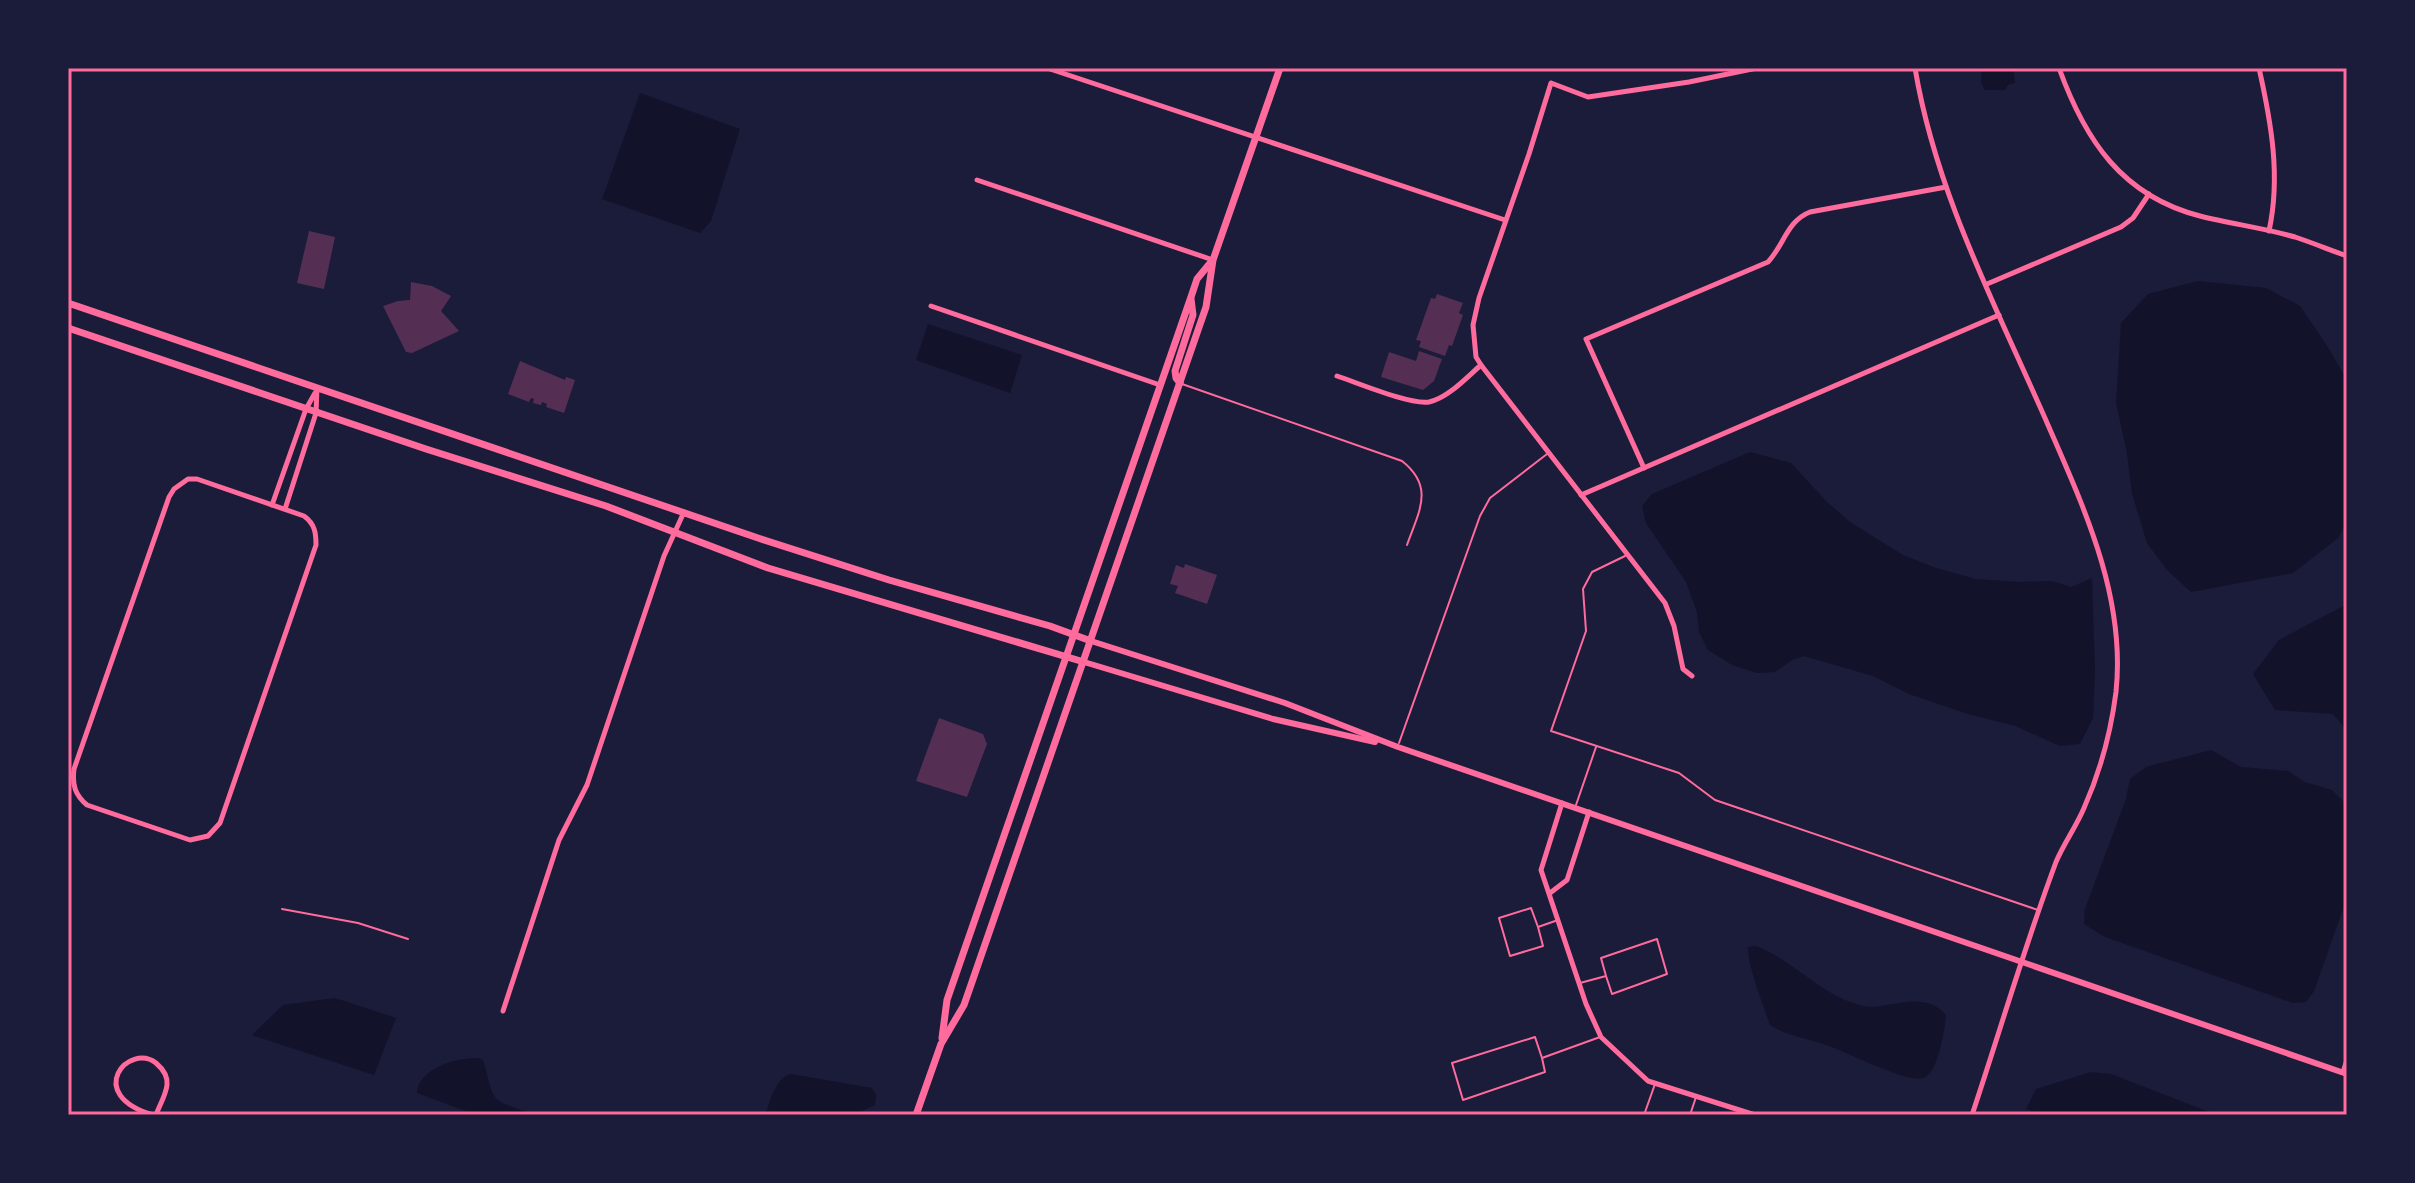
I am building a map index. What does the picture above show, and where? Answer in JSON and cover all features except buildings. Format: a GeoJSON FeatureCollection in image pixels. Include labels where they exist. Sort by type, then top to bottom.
{"type":"FeatureCollection","features":[{"type":"Feature","properties":{"kind":"main road"},"geometry":{"type":"LineString","coordinates":[[916,1115],[941,1044],[964,1005],[1084,662],[1206,307],[1213,260],[1280,68]]}},
{"type":"Feature","properties":{"kind":"main road"},"geometry":{"type":"LineString","coordinates":[[941,1044],[947,1000],[1160,385],[1197,279],[1213,260]]}},
{"type":"Feature","properties":{"kind":"main road"},"geometry":{"type":"LineString","coordinates":[[1180,383],[1175,371],[1193,315],[1191,297]]}},
{"type":"Feature","properties":{"kind":"main road"},"geometry":{"type":"LineString","coordinates":[[68,303],[875,576],[1091,641]]}},
{"type":"Feature","properties":{"kind":"main road"},"geometry":{"type":"LineString","coordinates":[[68,328],[316,413],[606,506],[768,568],[1084,662]]}},
{"type":"Feature","properties":{"kind":"street"},"geometry":{"type":"LineString","coordinates":[[1047,68],[1506,220]]}},
{"type":"Feature","properties":{"kind":"street"},"geometry":{"type":"LineString","coordinates":[[1692,676],[1683,669],[1674,626],[1665,603],[1481,365],[1476,357],[1473,325],[1551,83],[1588,97],[1757,68]]}},
{"type":"Feature","properties":{"kind":"street"},"geometry":{"type":"LineString","coordinates":[[1915,68],[1923,118],[1946,187],[2077,490],[2099,552],[2111,593],[2116,645],[2116,689],[2109,735],[2084,809],[2058,858],[1972,1115]]}},
{"type":"Feature","properties":{"kind":"street"},"geometry":{"type":"LineString","coordinates":[[2059,68],[2086,132],[2107,159],[2149,194],[2196,215],[2295,237],[2347,256]]}},
{"type":"Feature","properties":{"kind":"street"},"geometry":{"type":"LineString","coordinates":[[2259,68],[2275,161],[2269,231]]}},
{"type":"Feature","properties":{"kind":"street"},"geometry":{"type":"LineString","coordinates":[[977,180],[1213,260]]}},
{"type":"Feature","properties":{"kind":"street"},"geometry":{"type":"LineString","coordinates":[[1644,468],[1586,339],[1768,262],[1799,217],[1946,187]]}},
{"type":"Feature","properties":{"kind":"street"},"geometry":{"type":"LineString","coordinates":[[1987,284],[2121,227],[2133,218],[2149,194]]}},
{"type":"Feature","properties":{"kind":"street"},"geometry":{"type":"LineString","coordinates":[[931,306],[1160,385]]}},
{"type":"Feature","properties":{"kind":"street"},"geometry":{"type":"LineString","coordinates":[[1581,495],[1999,315]]}},
{"type":"Feature","properties":{"kind":"street"},"geometry":{"type":"LineString","coordinates":[[1337,376],[1410,401],[1430,402],[1446,394],[1481,365]]}},
{"type":"Feature","properties":{"kind":"street"},"geometry":{"type":"LineString","coordinates":[[272,505],[306,409],[317,388]]}},
{"type":"Feature","properties":{"kind":"street"},"geometry":{"type":"LineString","coordinates":[[285,509],[316,413],[317,388]]}},
{"type":"Feature","properties":{"kind":"street"},"geometry":{"type":"LineString","coordinates":[[188,479],[197,479],[285,509],[310,521],[316,535],[316,545],[220,823],[200,840],[190,840],[87,805],[75,790],[74,769],[174,489],[188,479]]}},
{"type":"Feature","properties":{"kind":"street"},"geometry":{"type":"LineString","coordinates":[[503,1011],[559,840],[587,785],[664,556],[684,512]]}},
{"type":"Feature","properties":{"kind":"street"},"geometry":{"type":"LineString","coordinates":[[1091,641],[1285,703],[1398,747],[2345,1073],[2347,1060]]}},
{"type":"Feature","properties":{"kind":"street"},"geometry":{"type":"LineString","coordinates":[[1084,662],[1273,719],[1398,747]]}},
{"type":"Feature","properties":{"kind":"street"},"geometry":{"type":"LineString","coordinates":[[1562,803],[1541,870],[1579,984],[1601,1037],[1648,1081],[1755,1115]]}},
{"type":"Feature","properties":{"kind":"street"},"geometry":{"type":"LineString","coordinates":[[1550,893],[1567,880],[1589,812]]}},
{"type":"Feature","properties":{"kind":"street"},"geometry":{"type":"LineString","coordinates":[[137,1059],[152,1060],[164,1072],[167,1087],[154,1115],[128,1106],[117,1090],[118,1073],[123,1065],[137,1059]]}},
{"type":"Feature","properties":{"kind":"lane"},"geometry":{"type":"LineString","coordinates":[[1180,383],[1402,461],[1419,478],[1422,486],[1420,507],[1407,545]]}},
{"type":"Feature","properties":{"kind":"lane"},"geometry":{"type":"LineString","coordinates":[[1398,747],[1485,507],[1490,498],[1548,454]]}},
{"type":"Feature","properties":{"kind":"lane"},"geometry":{"type":"LineString","coordinates":[[1626,556],[1592,572],[1583,589],[1586,631],[1551,731],[1679,773],[1715,800],[2039,911]]}},
{"type":"Feature","properties":{"kind":"lane"},"geometry":{"type":"LineString","coordinates":[[1575,808],[1596,746]]}},
{"type":"Feature","properties":{"kind":"lane"},"geometry":{"type":"LineString","coordinates":[[1531,908],[1538,927],[1543,946],[1510,956],[1499,918],[1531,908]]}},
{"type":"Feature","properties":{"kind":"lane"},"geometry":{"type":"LineString","coordinates":[[282,909],[358,923],[408,939]]}},
{"type":"Feature","properties":{"kind":"lane"},"geometry":{"type":"LineString","coordinates":[[1538,927],[1559,920]]}},
{"type":"Feature","properties":{"kind":"lane"},"geometry":{"type":"LineString","coordinates":[[1657,939],[1667,974],[1612,994],[1606,976],[1601,958],[1657,939]]}},
{"type":"Feature","properties":{"kind":"lane"},"geometry":{"type":"LineString","coordinates":[[1579,984],[1606,976]]}},
{"type":"Feature","properties":{"kind":"lane"},"geometry":{"type":"LineString","coordinates":[[1535,1037],[1542,1058],[1545,1072],[1463,1100],[1452,1063],[1535,1037]]}},
{"type":"Feature","properties":{"kind":"lane"},"geometry":{"type":"LineString","coordinates":[[1542,1058],[1601,1037]]}},
{"type":"Feature","properties":{"kind":"lane"},"geometry":{"type":"LineString","coordinates":[[1644,1115],[1655,1083]]}},
{"type":"Feature","properties":{"kind":"lane"},"geometry":{"type":"LineString","coordinates":[[1690,1115],[1696,1096]]}},
{"type":"Feature","properties":{"kind":"shaded area"},"geometry":{"type":"Polygon","coordinates":[[[2013,68],[2015,83],[2005,90],[1985,90],[1981,82],[1982,71],[2013,68]]]}},
{"type":"Feature","properties":{"kind":"shaded area"},"geometry":{"type":"Polygon","coordinates":[[[640,93],[740,129],[711,221],[700,233],[602,199],[640,93]]]}},
{"type":"Feature","properties":{"kind":"shaded area"},"geometry":{"type":"Polygon","coordinates":[[[2198,281],[2266,288],[2300,306],[2326,344],[2347,380],[2347,521],[2338,538],[2293,573],[2191,592],[2167,570],[2147,543],[2132,494],[2116,403],[2121,323],[2148,294],[2198,281]]]}},
{"type":"Feature","properties":{"kind":"shaded area"},"geometry":{"type":"Polygon","coordinates":[[[928,324],[1022,355],[1010,393],[916,360],[928,324]]]}},
{"type":"Feature","properties":{"kind":"shaded area"},"geometry":{"type":"Polygon","coordinates":[[[1750,452],[1791,463],[1850,522],[1903,555],[1936,568],[1976,579],[2052,581],[2071,587],[2092,578],[2093,718],[2080,744],[2060,746],[2015,726],[1909,694],[1873,676],[1804,656],[1775,672],[1757,673],[1732,665],[1708,650],[1699,632],[1697,612],[1686,582],[1646,523],[1642,506],[1652,494],[1750,452]]]}},
{"type":"Feature","properties":{"kind":"shaded area"},"geometry":{"type":"Polygon","coordinates":[[[2347,604],[2347,731],[2333,714],[2275,710],[2253,674],[2279,640],[2347,604]]]}},
{"type":"Feature","properties":{"kind":"shaded area"},"geometry":{"type":"Polygon","coordinates":[[[2211,750],[2241,767],[2288,771],[2305,782],[2332,790],[2347,805],[2347,898],[2314,991],[2306,1002],[2293,1003],[2105,937],[2084,924],[2085,909],[2126,799],[2130,779],[2146,767],[2211,750]]]}},
{"type":"Feature","properties":{"kind":"shaded area"},"geometry":{"type":"Polygon","coordinates":[[[1756,946],[1848,1001],[1873,1007],[1916,1002],[1937,1007],[1946,1015],[1940,1050],[1929,1074],[1916,1079],[1905,1076],[1770,1025],[1748,954],[1748,947],[1756,946]]]}},
{"type":"Feature","properties":{"kind":"shaded area"},"geometry":{"type":"Polygon","coordinates":[[[335,998],[396,1018],[374,1075],[252,1035],[283,1005],[335,998]]]}},
{"type":"Feature","properties":{"kind":"shaded area"},"geometry":{"type":"Polygon","coordinates":[[[479,1058],[483,1060],[491,1090],[498,1100],[530,1115],[476,1115],[417,1093],[424,1077],[440,1066],[479,1058]]]}},
{"type":"Feature","properties":{"kind":"shaded area"},"geometry":{"type":"Polygon","coordinates":[[[2091,1072],[2111,1074],[2217,1115],[2045,1115],[2026,1109],[2036,1089],[2091,1072]]]}},
{"type":"Feature","properties":{"kind":"shaded area"},"geometry":{"type":"Polygon","coordinates":[[[791,1074],[872,1088],[876,1095],[875,1105],[853,1115],[765,1115],[777,1085],[791,1074]]]}}]}
